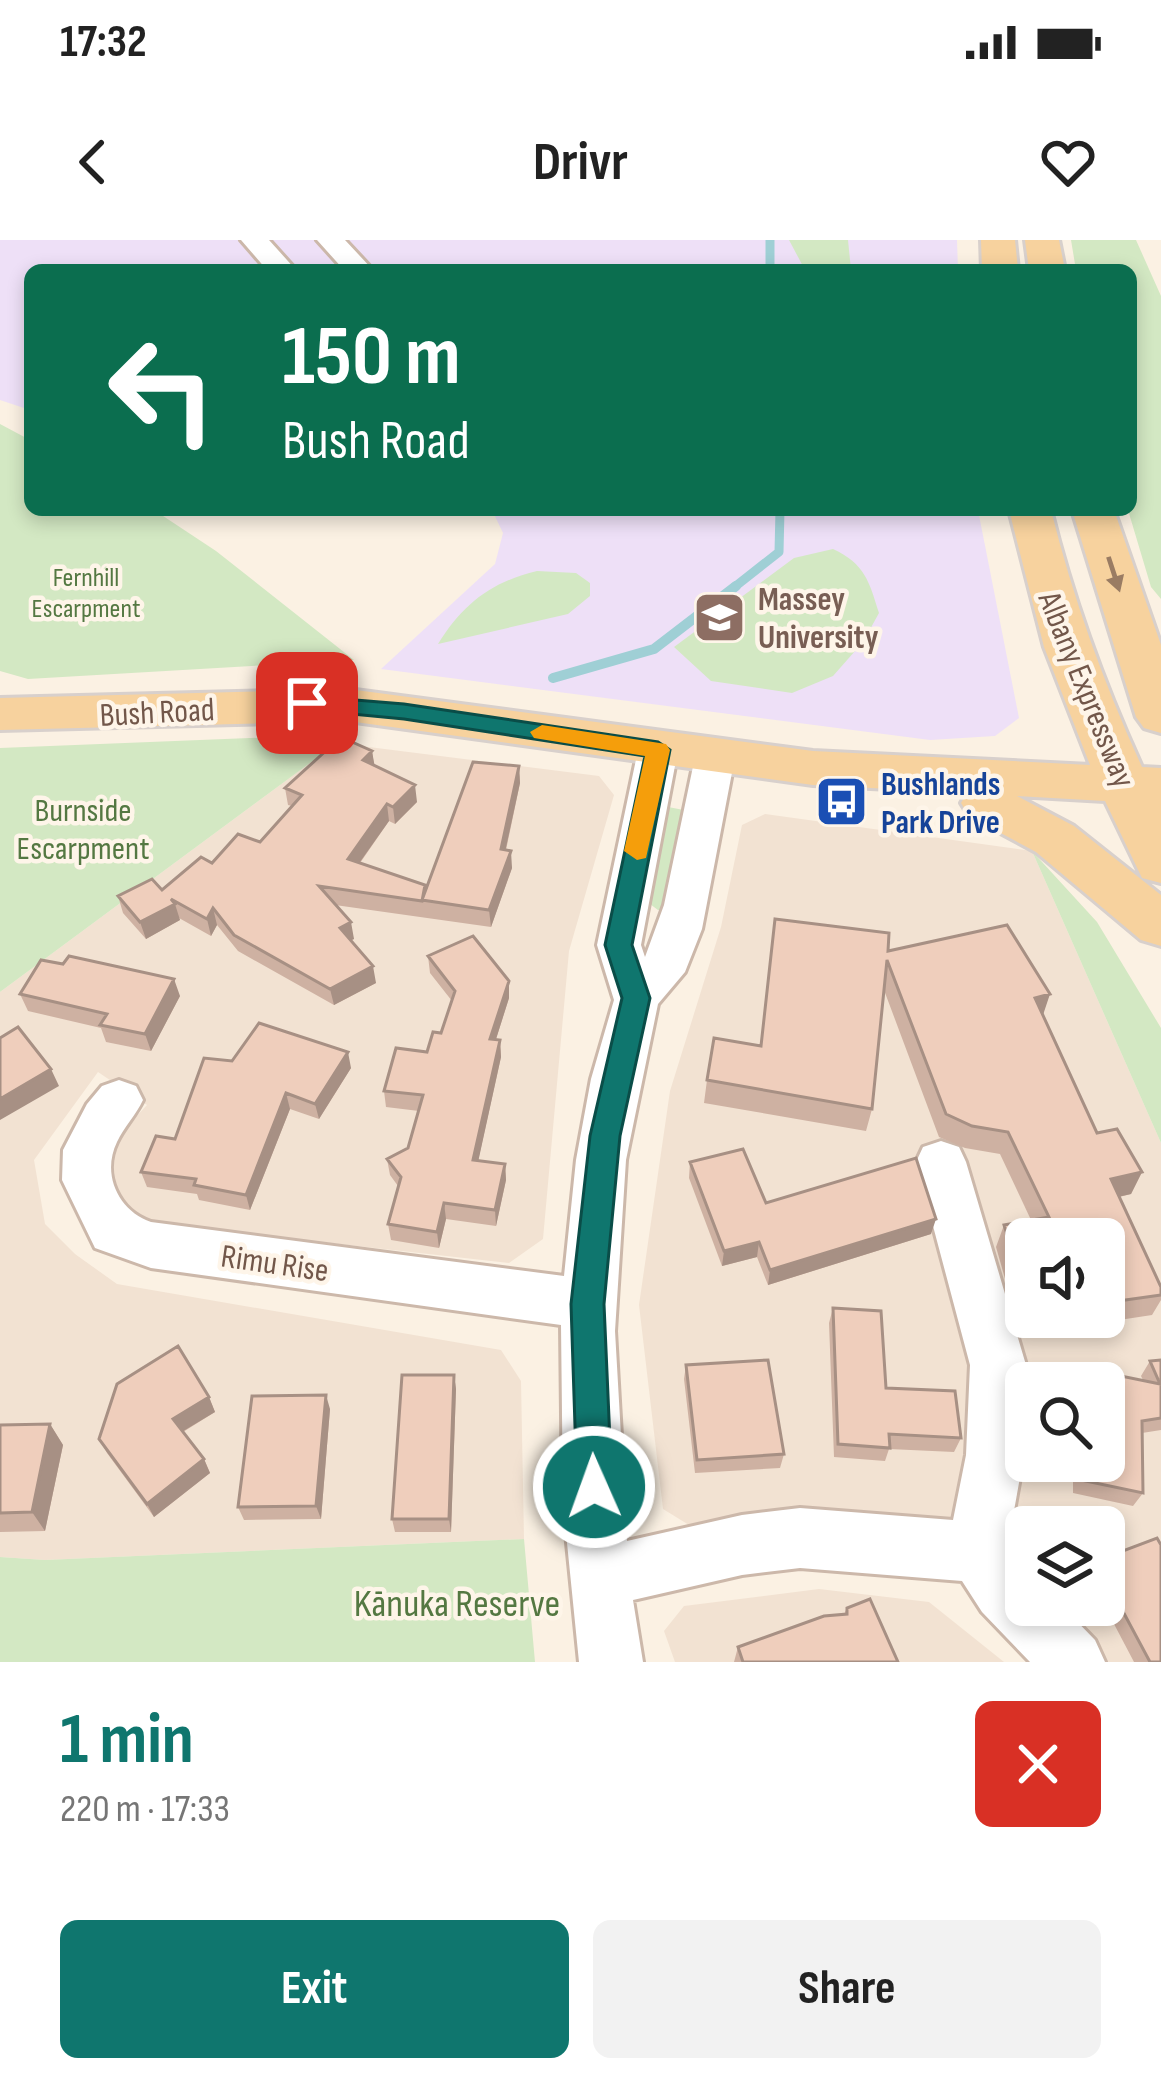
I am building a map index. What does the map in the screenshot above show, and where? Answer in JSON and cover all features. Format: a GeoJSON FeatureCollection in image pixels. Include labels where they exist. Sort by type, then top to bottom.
{"type":"FeatureCollection","features":[{"type":"Feature","properties":{"kind":"main road","name":"Albany Expressway"},"geometry":{"type":"LineString","coordinates":[[1031,516],[1044,580],[1088,711],[1146,801],[1161,864]]}},
{"type":"Feature","properties":{"kind":"main road","name":"Albany Expressway"},"geometry":{"type":"LineString","coordinates":[[1096,516],[1153,675],[1161,717]]}},
{"type":"Feature","properties":{"kind":"main road","name":"Bush Road"},"geometry":{"type":"LineString","coordinates":[[0,714],[101,715],[307,703],[404,711],[715,757],[940,774],[1146,801]]}},
{"type":"Feature","properties":{"kind":"main road"},"geometry":{"type":"LineString","coordinates":[[940,774],[1033,750],[1088,711]]}},
{"type":"Feature","properties":{"kind":"main road","name":"Bush Road"},"geometry":{"type":"LineString","coordinates":[[813,768],[987,803],[1146,801]]}},
{"type":"Feature","properties":{"kind":"main road"},"geometry":{"type":"LineString","coordinates":[[987,803],[1055,839],[1161,925]]}},
{"type":"Feature","properties":{"kind":"street"},"geometry":{"type":"LineString","coordinates":[[254,240],[276,264]]}},
{"type":"Feature","properties":{"kind":"street"},"geometry":{"type":"LineString","coordinates":[[330,240],[353,264]]}},
{"type":"Feature","properties":{"kind":"street"},"geometry":{"type":"LineString","coordinates":[[636,998],[619,945],[658,750]]}},
{"type":"Feature","properties":{"kind":"street"},"geometry":{"type":"LineString","coordinates":[[611,1662],[598,1578],[587,1304],[605,1136],[636,998],[671,957],[715,757]]}},
{"type":"Feature","properties":{"kind":"street"},"geometry":{"type":"LineString","coordinates":[[625,911],[680,918]]}},
{"type":"Feature","properties":{"kind":"street","name":"Rimu Rise"},"geometry":{"type":"LineString","coordinates":[[119,1100],[86,1147],[84,1177],[113,1232],[151,1245],[587,1304]]}},
{"type":"Feature","properties":{"kind":"street"},"geometry":{"type":"LineString","coordinates":[[941,1162],[998,1365],[984,1523],[1004,1590],[1069,1657]]}},
{"type":"Feature","properties":{"kind":"street"},"geometry":{"type":"LineString","coordinates":[[598,1578],[780,1540],[827,1537],[940,1551],[984,1523]]}},
{"type":"Feature","properties":{"kind":"shaded area"},"geometry":{"type":"Polygon","coordinates":[[[0,240],[957,240],[958,264],[24,264],[24,408],[0,400],[0,240]]]}},
{"type":"Feature","properties":{"kind":"shaded area","name":"Massey University"},"geometry":{"type":"Polygon","coordinates":[[[495,516],[979,516],[1019,718],[995,736],[930,740],[381,669],[495,564],[503,533],[495,516]]]}},
{"type":"Feature","properties":{"kind":"shaded area"},"geometry":{"type":"Polygon","coordinates":[[[337,743],[599,776],[614,795],[569,951],[543,1239],[509,1263],[142,1222],[113,1193],[110,1164],[115,1139],[147,1105],[98,1072],[34,1160],[45,1224],[75,1254],[117,1284],[501,1350],[521,1381],[524,1539],[45,1560],[0,1557],[0,992],[337,743]]]}},
{"type":"Feature","properties":{"kind":"shaded area"},"geometry":{"type":"Polygon","coordinates":[[[765,814],[1032,851],[1161,1143],[1161,1662],[1064,1662],[1057,1626],[1125,1626],[1125,1506],[1009,1506],[1007,1501],[932,1526],[821,1508],[689,1525],[663,1509],[639,1305],[670,1091],[721,927],[742,825],[765,814]]]}},
{"type":"Feature","properties":{"kind":"shaded area"},"geometry":{"type":"Polygon","coordinates":[[[819,1589],[929,1602],[1004,1662],[675,1662],[664,1631],[684,1606],[819,1589]]]}},
{"type":"Feature","properties":{"kind":"green space"},"geometry":{"type":"Polygon","coordinates":[[[789,240],[848,240],[850,264],[802,264],[789,240]]]}},
{"type":"Feature","properties":{"kind":"green space"},"geometry":{"type":"Polygon","coordinates":[[[1071,240],[1136,240],[1161,296],[1161,599],[1151,587],[1130,516],[1137,516],[1137,264],[1075,264],[1071,240]]]}},
{"type":"Feature","properties":{"kind":"green space","name":"Fernhill Escarpment"},"geometry":{"type":"Polygon","coordinates":[[[0,424],[24,437],[24,516],[163,516],[216,551],[354,660],[28,679],[0,671],[0,424]]]}},
{"type":"Feature","properties":{"kind":"green space"},"geometry":{"type":"Polygon","coordinates":[[[833,549],[864,575],[879,613],[863,642],[833,676],[792,693],[711,681],[674,647],[794,558],[833,549]]]}},
{"type":"Feature","properties":{"kind":"green space"},"geometry":{"type":"Polygon","coordinates":[[[537,571],[576,573],[590,583],[590,596],[568,614],[438,644],[480,597],[506,581],[537,571]]]}},
{"type":"Feature","properties":{"kind":"green space","name":"Burnside Escarpment"},"geometry":{"type":"Polygon","coordinates":[[[328,735],[337,743],[0,992],[0,748],[328,735]]]}},
{"type":"Feature","properties":{"kind":"green space"},"geometry":{"type":"Polygon","coordinates":[[[663,806],[694,812],[668,910],[658,910],[646,901],[663,806]]]}},
{"type":"Feature","properties":{"kind":"green space"},"geometry":{"type":"Polygon","coordinates":[[[1032,851],[1097,922],[1161,1028],[1161,1143],[1032,851]]]}},
{"type":"Feature","properties":{"kind":"green space","name":"Kānuka Reserve"},"geometry":{"type":"Polygon","coordinates":[[[524,1539],[535,1662],[0,1662],[0,1557],[45,1560],[524,1539]]]}},
{"type":"Feature","properties":{"kind":"building"},"geometry":{"type":"Polygon","coordinates":[[[341,737],[372,751],[363,760],[415,785],[393,807],[387,804],[348,859],[425,885],[422,901],[319,886],[351,922],[340,928],[373,966],[330,989],[234,935],[213,908],[207,919],[171,899],[175,904],[140,922],[118,896],[152,879],[162,890],[201,857],[212,863],[238,834],[260,842],[302,795],[285,788],[341,737]]]}},
{"type":"Feature","properties":{"kind":"building"},"geometry":{"type":"Polygon","coordinates":[[[473,762],[519,766],[501,849],[511,851],[489,910],[422,900],[473,762]]]}},
{"type":"Feature","properties":{"kind":"building"},"geometry":{"type":"Polygon","coordinates":[[[775,919],[889,933],[888,951],[1007,925],[1050,994],[1035,998],[1097,1133],[1117,1129],[1142,1172],[1111,1179],[1161,1295],[1125,1300],[1125,1218],[1043,1218],[1049,1217],[1008,1132],[972,1126],[946,1114],[887,960],[872,1109],[707,1080],[714,1038],[761,1046],[775,919]]]}},
{"type":"Feature","properties":{"kind":"building"},"geometry":{"type":"Polygon","coordinates":[[[473,936],[509,981],[490,1039],[500,1040],[473,1160],[505,1164],[495,1210],[444,1203],[437,1232],[388,1224],[401,1177],[387,1159],[408,1148],[423,1095],[384,1091],[396,1048],[427,1052],[433,1032],[441,1033],[455,991],[428,956],[473,936]]]}},
{"type":"Feature","properties":{"kind":"building"},"geometry":{"type":"Polygon","coordinates":[[[69,956],[174,979],[145,1034],[100,1025],[107,1014],[20,994],[41,960],[63,964],[69,956]]]}},
{"type":"Feature","properties":{"kind":"building"},"geometry":{"type":"Polygon","coordinates":[[[259,1023],[348,1052],[315,1104],[286,1093],[246,1195],[194,1185],[196,1179],[141,1172],[156,1136],[175,1139],[204,1058],[232,1061],[259,1023]]]}},
{"type":"Feature","properties":{"kind":"building"},"geometry":{"type":"Polygon","coordinates":[[[18,1027],[51,1069],[0,1099],[0,1038],[18,1027]]]}},
{"type":"Feature","properties":{"kind":"building"},"geometry":{"type":"Polygon","coordinates":[[[743,1149],[766,1203],[916,1158],[936,1219],[770,1270],[759,1242],[724,1251],[690,1162],[743,1149]]]}},
{"type":"Feature","properties":{"kind":"building"},"geometry":{"type":"Polygon","coordinates":[[[833,1308],[881,1311],[886,1388],[955,1391],[961,1438],[889,1434],[890,1448],[838,1444],[833,1308]]]}},
{"type":"Feature","properties":{"kind":"building"},"geometry":{"type":"Polygon","coordinates":[[[178,1346],[209,1397],[173,1419],[204,1459],[147,1504],[99,1439],[117,1384],[178,1346]]]}},
{"type":"Feature","properties":{"kind":"building"},"geometry":{"type":"Polygon","coordinates":[[[768,1360],[784,1454],[697,1460],[686,1365],[768,1360]]]}},
{"type":"Feature","properties":{"kind":"building"},"geometry":{"type":"Polygon","coordinates":[[[1161,1360],[1161,1418],[1142,1421],[1143,1493],[1091,1482],[1125,1482],[1125,1377],[1160,1384],[1150,1361],[1161,1360]]]}},
{"type":"Feature","properties":{"kind":"building"},"geometry":{"type":"Polygon","coordinates":[[[402,1375],[454,1375],[449,1519],[392,1519],[402,1375]]]}},
{"type":"Feature","properties":{"kind":"building"},"geometry":{"type":"Polygon","coordinates":[[[326,1395],[316,1506],[238,1507],[252,1396],[326,1395]]]}},
{"type":"Feature","properties":{"kind":"building"},"geometry":{"type":"Polygon","coordinates":[[[50,1424],[32,1512],[0,1513],[0,1425],[50,1424]]]}},
{"type":"Feature","properties":{"kind":"building"},"geometry":{"type":"Polygon","coordinates":[[[1157,1538],[1161,1545],[1161,1662],[1150,1662],[1125,1615],[1125,1550],[1157,1538]]]}},
{"type":"Feature","properties":{"kind":"building"},"geometry":{"type":"Polygon","coordinates":[[[870,1599],[898,1662],[743,1662],[738,1647],[824,1616],[847,1614],[847,1608],[870,1599]]]}},
{"type":"Feature","properties":{"kind":"waterway"},"geometry":{"type":"LineString","coordinates":[[770,240],[770,264]]}},
{"type":"Feature","properties":{"kind":"waterway"},"geometry":{"type":"LineString","coordinates":[[732,589],[779,552],[780,516]]}},
{"type":"Feature","properties":{"kind":"waterway"},"geometry":{"type":"LineString","coordinates":[[553,678],[654,649],[736,586]]}},
{"type":"Feature","properties":{"kind":"slow traffic"},"geometry":{"type":"LineString","coordinates":[[542,732],[658,750],[637,851]]}},
{"type":"Feature","properties":{"kind":"place","name":"Massey University"},"geometry":{"type":"Point","coordinates":[719,617]}},
{"type":"Feature","properties":{"kind":"place","name":"Bushlands Park Drive"},"geometry":{"type":"Point","coordinates":[842,802]}},
{"type":"Feature","properties":{"kind":"route"},"geometry":{"type":"LineString","coordinates":[[307,703],[382,708],[658,750],[619,945],[636,998],[605,1136],[587,1304],[594,1487]]}}]}
